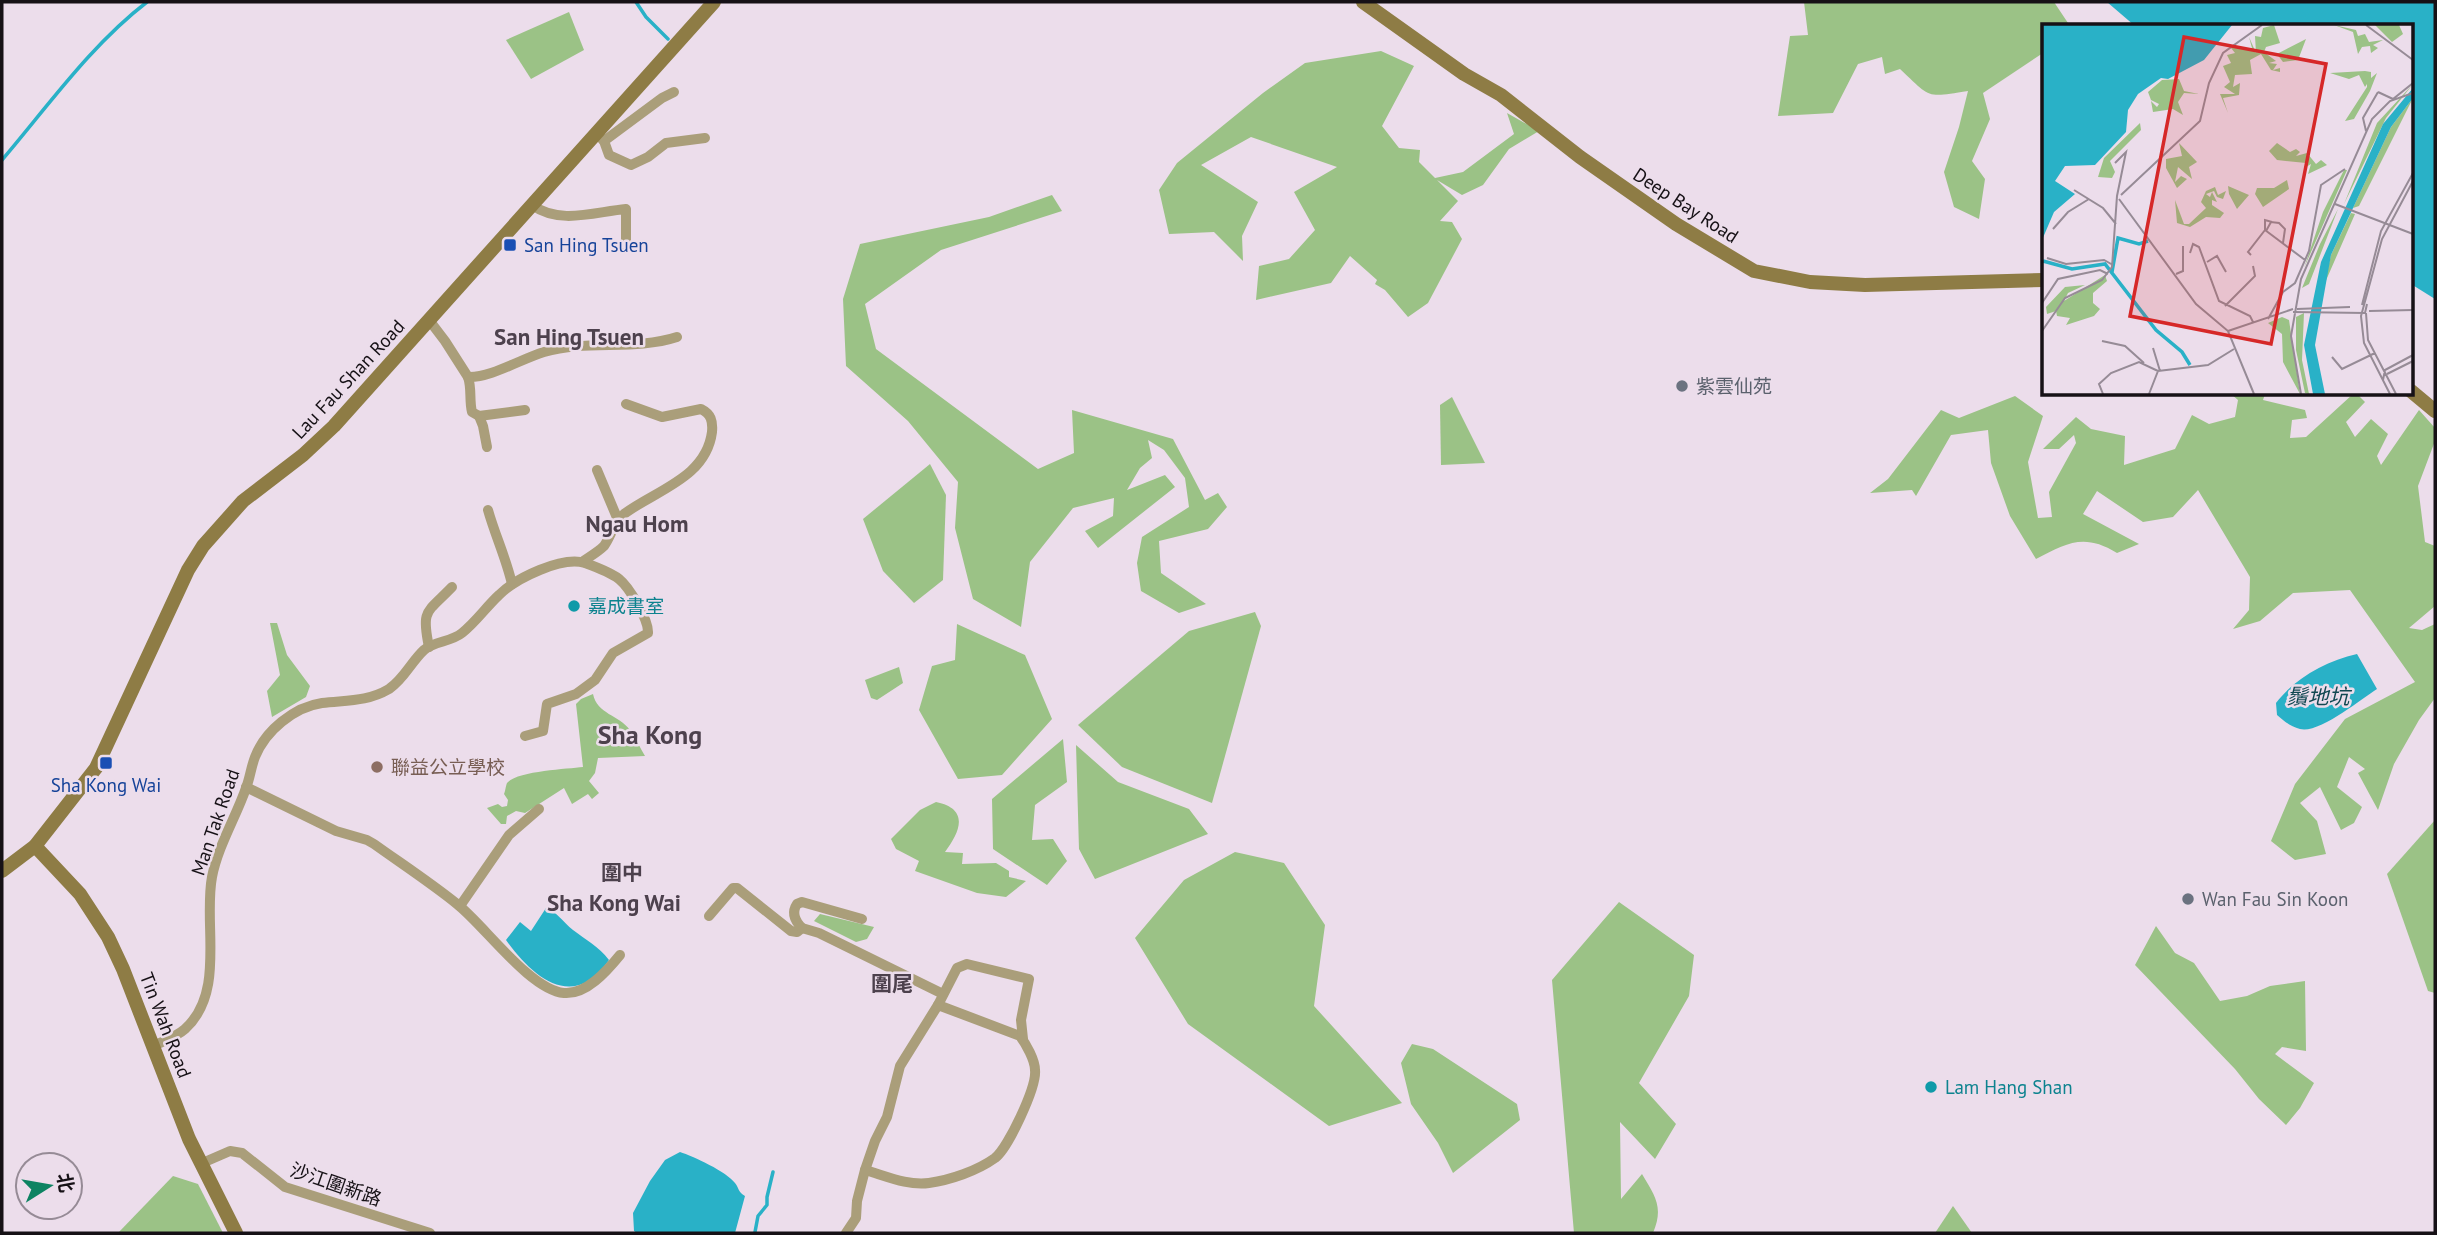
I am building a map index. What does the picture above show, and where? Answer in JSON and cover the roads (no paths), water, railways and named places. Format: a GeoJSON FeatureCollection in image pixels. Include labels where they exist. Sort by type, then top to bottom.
{"type":"FeatureCollection","features":[{"type":"Feature","properties":{"kind":"street","name":"Lau Fau Shan Road"},"geometry":{"type":"LineString","coordinates":[[2,871],[36,846],[96,768],[188,570],[203,545],[243,501],[319,441],[532,205],[600,137],[714,2]]}},
{"type":"Feature","properties":{"kind":"street","name":"Deep Bay Road"},"geometry":{"type":"LineString","coordinates":[[1363,2],[1464,74],[1501,95],[1580,157],[1676,224],[1754,271],[1810,282],[1865,285],[2042,280]]}},
{"type":"Feature","properties":{"kind":"street"},"geometry":{"type":"LineString","coordinates":[[674,92],[600,137],[610,155],[631,165],[666,144],[705,138]]}},
{"type":"Feature","properties":{"kind":"street"},"geometry":{"type":"LineString","coordinates":[[532,205],[544,214],[558,217],[628,204],[626,249]]}},
{"type":"Feature","properties":{"kind":"street"},"geometry":{"type":"LineString","coordinates":[[429,320],[468,377],[472,388],[472,412],[479,416],[484,426],[487,447]]}},
{"type":"Feature","properties":{"kind":"street"},"geometry":{"type":"LineString","coordinates":[[468,377],[480,376],[548,351],[590,345],[641,344],[677,337]]}},
{"type":"Feature","properties":{"kind":"street"},"geometry":{"type":"LineString","coordinates":[[2412,392],[2435,411]]}},
{"type":"Feature","properties":{"kind":"street"},"geometry":{"type":"LineString","coordinates":[[582,562],[603,546],[618,520],[694,470],[707,449],[712,428],[710,417],[701,410],[662,417],[626,404]]}},
{"type":"Feature","properties":{"kind":"street"},"geometry":{"type":"LineString","coordinates":[[479,416],[525,410]]}},
{"type":"Feature","properties":{"kind":"street"},"geometry":{"type":"LineString","coordinates":[[597,470],[618,520]]}},
{"type":"Feature","properties":{"kind":"street"},"geometry":{"type":"LineString","coordinates":[[488,510],[506,557],[512,584]]}},
{"type":"Feature","properties":{"kind":"street"},"geometry":{"type":"LineString","coordinates":[[453,587],[428,612],[425,623],[429,646],[460,635],[512,584],[561,563],[582,562],[619,579],[646,620],[648,634],[613,653],[595,680],[576,695],[547,704],[543,731],[525,736]]}},
{"type":"Feature","properties":{"kind":"street","name":"Man Tak Road"},"geometry":{"type":"LineString","coordinates":[[153,1046],[183,1031],[202,1005],[209,976],[210,895],[213,873],[256,755],[266,738],[292,715],[321,703],[348,702],[388,689],[402,679],[429,646]]}},
{"type":"Feature","properties":{"kind":"street"},"geometry":{"type":"LineString","coordinates":[[246,787],[336,831],[367,840],[460,906],[483,931],[540,982],[560,992],[583,989],[610,968],[620,956]]}},
{"type":"Feature","properties":{"kind":"street"},"geometry":{"type":"LineString","coordinates":[[460,906],[509,835],[539,809]]}},
{"type":"Feature","properties":{"kind":"street","name":"Tin Wah Road"},"geometry":{"type":"LineString","coordinates":[[36,846],[80,894],[99,921],[123,969],[200,1164],[236,1233]]}},
{"type":"Feature","properties":{"kind":"street"},"geometry":{"type":"LineString","coordinates":[[709,916],[735,887],[790,932],[797,932],[802,928]]}},
{"type":"Feature","properties":{"kind":"street"},"geometry":{"type":"LineString","coordinates":[[862,919],[802,902],[797,904],[794,913],[802,928],[819,933],[943,994]]}},
{"type":"Feature","properties":{"kind":"street"},"geometry":{"type":"LineString","coordinates":[[846,1233],[856,1218],[857,1201],[865,1170],[887,1117],[900,1066],[939,1005],[954,972],[967,964],[1029,979],[1021,1020],[1023,1039],[1035,1068],[1035,1077],[1028,1099],[998,1156],[966,1172],[920,1184],[865,1170]]}},
{"type":"Feature","properties":{"kind":"street"},"geometry":{"type":"LineString","coordinates":[[939,1005],[1015,1033],[1023,1039]]}},
{"type":"Feature","properties":{"kind":"street","name":"沙江圍新路"},"geometry":{"type":"LineString","coordinates":[[200,1164],[230,1151],[243,1153],[285,1187],[430,1233]]}},
{"type":"Feature","properties":{"kind":"water"},"geometry":{"type":"Polygon","coordinates":[[[2107,2],[2435,2],[2435,299],[2412,285],[2412,24],[2133,24],[2107,2]]]}},
{"type":"Feature","properties":{"kind":"water","name":"鬚地坑"},"geometry":{"type":"Polygon","coordinates":[[[2357,654],[2377,689],[2328,721],[2308,729],[2294,727],[2277,715],[2276,703],[2302,678],[2334,661],[2357,654]]]}},
{"type":"Feature","properties":{"kind":"water"},"geometry":{"type":"Polygon","coordinates":[[[546,908],[609,960],[596,976],[582,984],[568,987],[554,984],[529,966],[506,940],[520,922],[531,931],[546,908]]]}},
{"type":"Feature","properties":{"kind":"water"},"geometry":{"type":"Polygon","coordinates":[[[680,1152],[725,1174],[745,1196],[735,1233],[634,1231],[633,1213],[650,1181],[665,1160],[680,1152]]]}},
{"type":"Feature","properties":{"kind":"waterway"},"geometry":{"type":"LineString","coordinates":[[2,160],[107,37],[147,2]]}},
{"type":"Feature","properties":{"kind":"waterway"},"geometry":{"type":"LineString","coordinates":[[636,2],[646,17],[668,39]]}},
{"type":"Feature","properties":{"kind":"waterway"},"geometry":{"type":"LineString","coordinates":[[755,1232],[758,1216],[767,1205],[773,1172]]}},
{"type":"Feature","properties":{"kind":"place","name":"San Hing Tsuen"},"geometry":{"type":"Point","coordinates":[510,245]}},
{"type":"Feature","properties":{"kind":"place","name":"紫雲仙苑"},"geometry":{"type":"Point","coordinates":[1682,386]}},
{"type":"Feature","properties":{"kind":"place","name":"嘉成書室"},"geometry":{"type":"Point","coordinates":[574,606]}},
{"type":"Feature","properties":{"kind":"place","name":"Sha Kong Wai"},"geometry":{"type":"Point","coordinates":[106,763]}},
{"type":"Feature","properties":{"kind":"place","name":"聯益公立學校"},"geometry":{"type":"Point","coordinates":[377,767]}},
{"type":"Feature","properties":{"kind":"place","name":"Wan Fau Sin Koon"},"geometry":{"type":"Point","coordinates":[2188,899]}},
{"type":"Feature","properties":{"kind":"place","name":"Lam Hang Shan"},"geometry":{"type":"Point","coordinates":[1931,1087]}},
{"type":"Feature","properties":{"kind":"district","name":"San Hing Tsuen"},"geometry":{"type":"Point","coordinates":[569,337]}},
{"type":"Feature","properties":{"kind":"district","name":"Ngau Hom"},"geometry":{"type":"Point","coordinates":[637,524]}},
{"type":"Feature","properties":{"kind":"district","name":"Sha Kong"},"geometry":{"type":"Point","coordinates":[650,735]}},
{"type":"Feature","properties":{"kind":"district","name":"圍中"},"geometry":{"type":"Point","coordinates":[622,873]}},
{"type":"Feature","properties":{"kind":"district","name":"Sha Kong Wai"},"geometry":{"type":"Point","coordinates":[614,903]}},
{"type":"Feature","properties":{"kind":"district","name":"圍尾"},"geometry":{"type":"Point","coordinates":[892,984]}}]}
